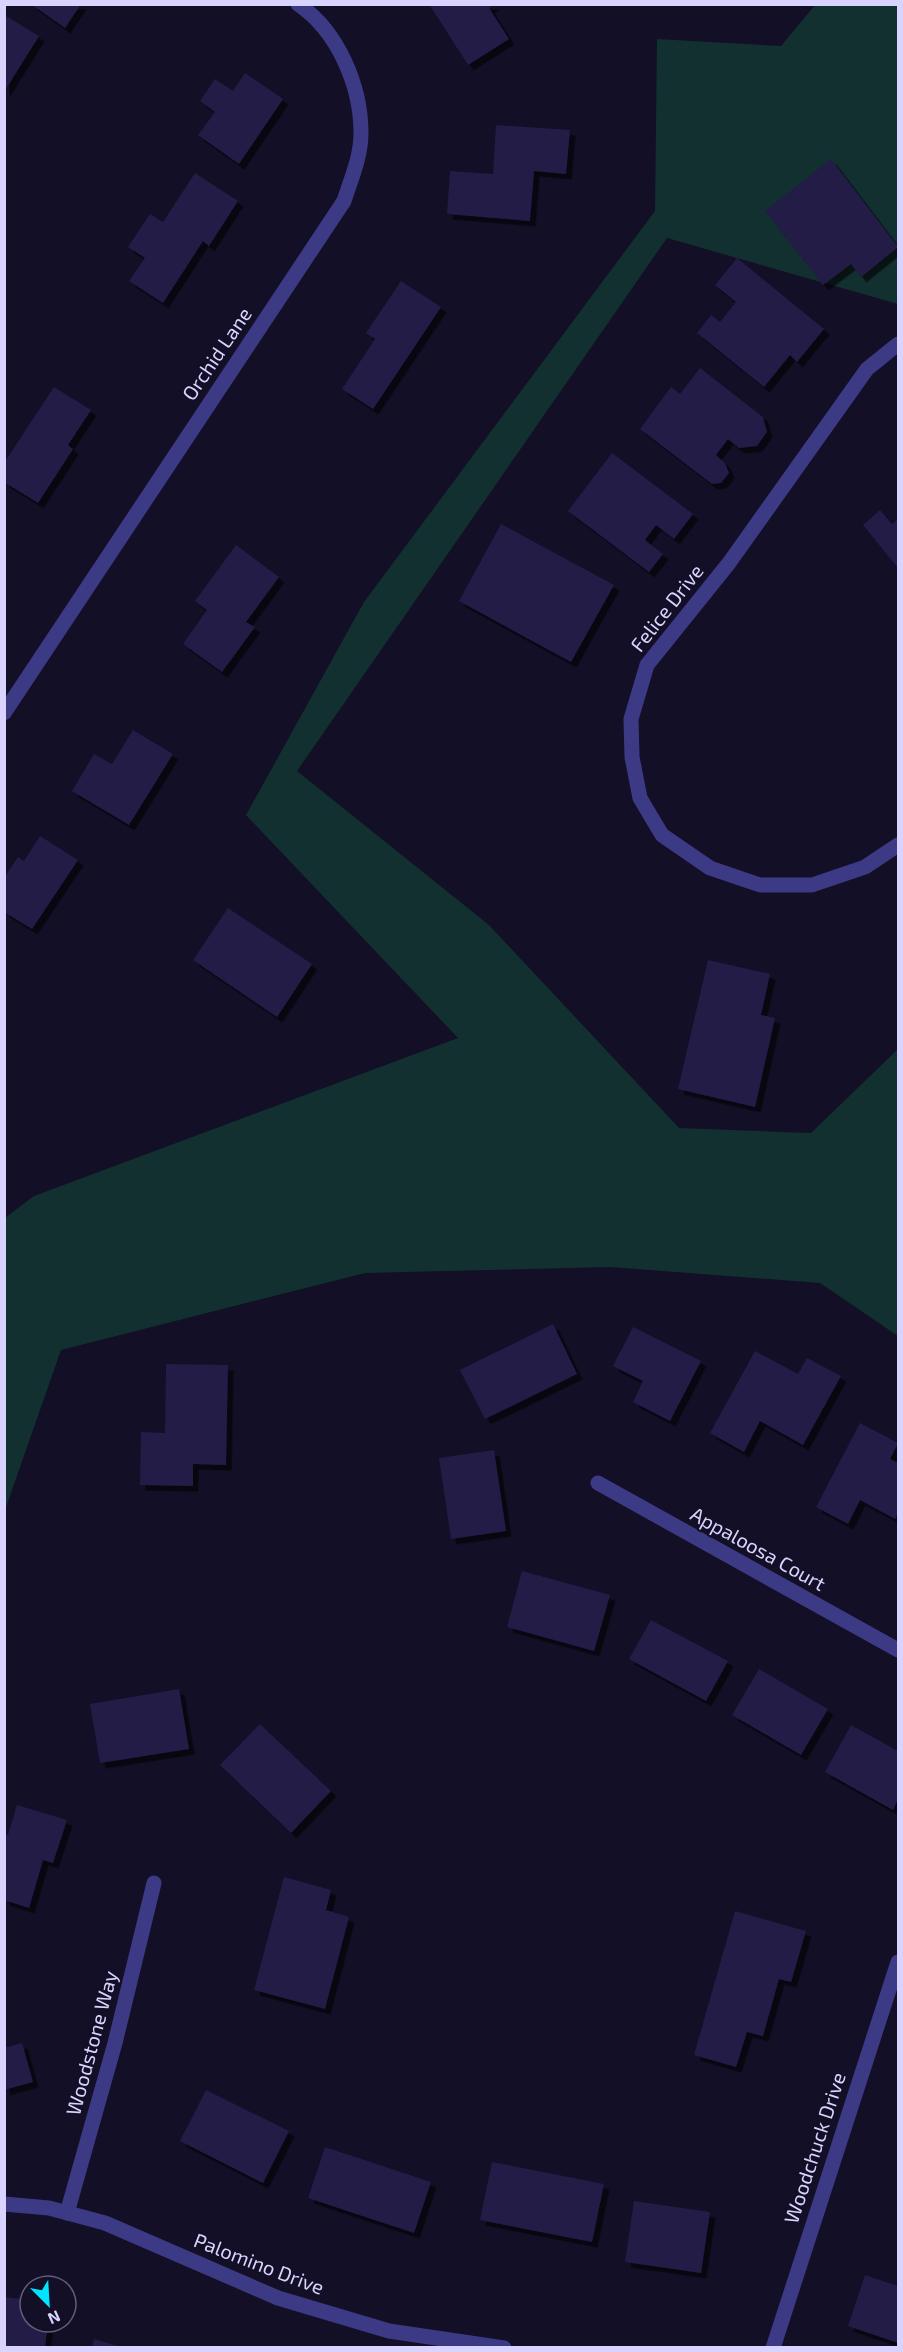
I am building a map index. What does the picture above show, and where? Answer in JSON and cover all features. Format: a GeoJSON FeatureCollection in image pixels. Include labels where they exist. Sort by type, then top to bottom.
{"type":"FeatureCollection","features":[{"type":"Feature","properties":{"kind":"street","name":"Orchid Lane"},"geometry":{"type":"LineString","coordinates":[[4,713],[344,201],[358,157],[361,133],[354,84],[346,63],[330,38],[298,4]]}},
{"type":"Feature","properties":{"kind":"street","name":"Felice Drive"},"geometry":{"type":"LineString","coordinates":[[898,344],[867,369],[729,563],[646,665],[631,719],[632,757],[640,798],[662,835],[711,868],[760,885],[812,885],[865,867],[898,845]]}},
{"type":"Feature","properties":{"kind":"street","name":"Appaloosa Court"},"geometry":{"type":"LineString","coordinates":[[598,1484],[898,1650]]}},
{"type":"Feature","properties":{"kind":"street","name":"Woodstone Way"},"geometry":{"type":"LineString","coordinates":[[67,2213],[115,2043],[154,1883]]}},
{"type":"Feature","properties":{"kind":"street","name":"Woodchuck Drive"},"geometry":{"type":"LineString","coordinates":[[772,2348],[898,1962]]}},
{"type":"Feature","properties":{"kind":"street","name":"Palomino Drive"},"geometry":{"type":"LineString","coordinates":[[4,2204],[49,2208],[105,2223],[278,2298],[389,2331],[504,2348]]}},
{"type":"Feature","properties":{"kind":"green space"},"geometry":{"type":"Polygon","coordinates":[[[815,5],[898,5],[898,304],[667,238],[297,771],[489,925],[679,1128],[811,1133],[898,1049],[898,1336],[820,1283],[610,1267],[365,1273],[61,1350],[5,1510],[5,1218],[34,1196],[458,1038],[246,815],[364,602],[655,211],[657,39],[781,46],[815,5]]]}},
{"type":"Feature","properties":{"kind":"building"},"geometry":{"type":"Polygon","coordinates":[[[31,4],[81,4],[65,28],[31,4]]]}},
{"type":"Feature","properties":{"kind":"building"},"geometry":{"type":"Polygon","coordinates":[[[429,4],[494,4],[489,8],[509,39],[468,65],[429,4]]]}},
{"type":"Feature","properties":{"kind":"building"},"geometry":{"type":"Polygon","coordinates":[[[6,16],[39,36],[4,92],[4,19],[6,16]]]}},
{"type":"Feature","properties":{"kind":"building"},"geometry":{"type":"Polygon","coordinates":[[[245,73],[283,99],[239,164],[198,135],[215,112],[200,101],[215,79],[233,91],[245,73]]]}},
{"type":"Feature","properties":{"kind":"building"},"geometry":{"type":"Polygon","coordinates":[[[496,125],[570,130],[566,174],[534,171],[530,221],[447,214],[450,171],[493,174],[496,125]]]}},
{"type":"Feature","properties":{"kind":"building"},"geometry":{"type":"Polygon","coordinates":[[[831,159],[898,247],[861,277],[851,264],[823,285],[765,211],[831,159]]]}},
{"type":"Feature","properties":{"kind":"building"},"geometry":{"type":"Polygon","coordinates":[[[195,173],[238,201],[209,246],[203,241],[163,303],[129,281],[145,258],[128,247],[150,214],[163,222],[195,173]]]}},
{"type":"Feature","properties":{"kind":"building"},"geometry":{"type":"Polygon","coordinates":[[[737,258],[824,329],[797,362],[790,355],[764,387],[697,333],[711,315],[720,322],[736,302],[715,285],[737,258]]]}},
{"type":"Feature","properties":{"kind":"building"},"geometry":{"type":"Polygon","coordinates":[[[401,281],[441,307],[373,409],[342,389],[375,339],[366,333],[401,281]]]}},
{"type":"Feature","properties":{"kind":"building"},"geometry":{"type":"Polygon","coordinates":[[[700,368],[763,417],[767,432],[757,446],[739,448],[728,439],[716,455],[725,463],[729,473],[721,483],[712,484],[640,429],[671,387],[680,394],[700,368]]]}},
{"type":"Feature","properties":{"kind":"building"},"geometry":{"type":"Polygon","coordinates":[[[54,387],[91,410],[68,445],[73,449],[38,503],[4,482],[4,463],[54,387]]]}},
{"type":"Feature","properties":{"kind":"building"},"geometry":{"type":"Polygon","coordinates":[[[612,453],[693,514],[674,539],[656,525],[645,540],[663,554],[649,572],[568,511],[612,453]]]}},
{"type":"Feature","properties":{"kind":"building"},"geometry":{"type":"Polygon","coordinates":[[[880,510],[892,524],[898,519],[898,568],[863,525],[880,510]]]}},
{"type":"Feature","properties":{"kind":"building"},"geometry":{"type":"Polygon","coordinates":[[[501,524],[614,585],[571,662],[459,601],[501,524]]]}},
{"type":"Feature","properties":{"kind":"building"},"geometry":{"type":"Polygon","coordinates":[[[236,545],[279,577],[246,622],[255,627],[222,672],[183,644],[207,610],[195,601],[236,545]]]}},
{"type":"Feature","properties":{"kind":"building"},"geometry":{"type":"Polygon","coordinates":[[[133,730],[173,754],[129,825],[72,791],[94,754],[112,764],[133,730]]]}},
{"type":"Feature","properties":{"kind":"building"},"geometry":{"type":"Polygon","coordinates":[[[40,836],[78,860],[32,929],[4,912],[4,878],[18,857],[24,861],[40,836]]]}},
{"type":"Feature","properties":{"kind":"building"},"geometry":{"type":"Polygon","coordinates":[[[228,908],[312,964],[277,1017],[193,960],[228,908]]]}},
{"type":"Feature","properties":{"kind":"building"},"geometry":{"type":"Polygon","coordinates":[[[708,960],[770,974],[761,1015],[775,1018],[755,1107],[678,1089],[708,960]]]}},
{"type":"Feature","properties":{"kind":"building"},"geometry":{"type":"Polygon","coordinates":[[[553,1324],[577,1374],[485,1419],[460,1370],[553,1324]]]}},
{"type":"Feature","properties":{"kind":"building"},"geometry":{"type":"Polygon","coordinates":[[[633,1327],[701,1361],[670,1421],[633,1402],[643,1381],[613,1366],[633,1327]]]}},
{"type":"Feature","properties":{"kind":"building"},"geometry":{"type":"Polygon","coordinates":[[[755,1351],[798,1374],[807,1358],[841,1376],[803,1445],[760,1421],[744,1452],[710,1433],[755,1351]]]}},
{"type":"Feature","properties":{"kind":"building"},"geometry":{"type":"Polygon","coordinates":[[[166,1364],[228,1365],[226,1465],[193,1464],[193,1486],[140,1485],[141,1432],[165,1433],[166,1364]]]}},
{"type":"Feature","properties":{"kind":"building"},"geometry":{"type":"Polygon","coordinates":[[[860,1423],[898,1443],[890,1459],[898,1463],[898,1513],[895,1519],[860,1500],[848,1524],[816,1507],[860,1423]]]}},
{"type":"Feature","properties":{"kind":"building"},"geometry":{"type":"Polygon","coordinates":[[[494,1450],[506,1531],[451,1539],[439,1458],[494,1450]]]}},
{"type":"Feature","properties":{"kind":"building"},"geometry":{"type":"Polygon","coordinates":[[[522,1571],[610,1595],[594,1651],[507,1627],[522,1571]]]}},
{"type":"Feature","properties":{"kind":"building"},"geometry":{"type":"Polygon","coordinates":[[[651,1620],[728,1661],[706,1701],[629,1659],[651,1620]]]}},
{"type":"Feature","properties":{"kind":"building"},"geometry":{"type":"Polygon","coordinates":[[[759,1669],[828,1709],[801,1755],[732,1715],[759,1669]]]}},
{"type":"Feature","properties":{"kind":"building"},"geometry":{"type":"Polygon","coordinates":[[[179,1689],[189,1749],[100,1763],[90,1704],[179,1689]]]}},
{"type":"Feature","properties":{"kind":"building"},"geometry":{"type":"Polygon","coordinates":[[[260,1724],[331,1791],[291,1833],[220,1765],[260,1724]]]}},
{"type":"Feature","properties":{"kind":"building"},"geometry":{"type":"Polygon","coordinates":[[[851,1725],[898,1751],[898,1799],[893,1810],[825,1772],[851,1725]]]}},
{"type":"Feature","properties":{"kind":"building"},"geometry":{"type":"Polygon","coordinates":[[[17,1805],[67,1820],[53,1863],[43,1860],[29,1908],[4,1900],[4,1834],[8,1835],[17,1805]]]}},
{"type":"Feature","properties":{"kind":"building"},"geometry":{"type":"Polygon","coordinates":[[[284,1877],[331,1890],[326,1910],[349,1917],[325,2009],[254,1990],[284,1877]]]}},
{"type":"Feature","properties":{"kind":"building"},"geometry":{"type":"Polygon","coordinates":[[[735,1911],[806,1931],[791,1982],[779,1979],[763,2036],[747,2032],[736,2067],[694,2055],[735,1911]]]}},
{"type":"Feature","properties":{"kind":"building"},"geometry":{"type":"Polygon","coordinates":[[[22,2043],[33,2082],[4,2090],[4,2048],[22,2043]]]}},
{"type":"Feature","properties":{"kind":"building"},"geometry":{"type":"Polygon","coordinates":[[[206,2090],[289,2131],[263,2183],[180,2141],[206,2090]]]}},
{"type":"Feature","properties":{"kind":"building"},"geometry":{"type":"Polygon","coordinates":[[[325,2147],[431,2182],[414,2233],[308,2198],[325,2147]]]}},
{"type":"Feature","properties":{"kind":"building"},"geometry":{"type":"Polygon","coordinates":[[[492,2162],[604,2184],[592,2242],[480,2220],[492,2162]]]}},
{"type":"Feature","properties":{"kind":"building"},"geometry":{"type":"Polygon","coordinates":[[[634,2201],[710,2212],[701,2273],[625,2262],[634,2201]]]}},
{"type":"Feature","properties":{"kind":"building"},"geometry":{"type":"Polygon","coordinates":[[[865,2275],[898,2286],[898,2343],[848,2326],[865,2275]]]}},
{"type":"Feature","properties":{"kind":"building"},"geometry":{"type":"Polygon","coordinates":[[[4,2297],[18,2299],[18,2334],[47,2334],[45,2348],[4,2348],[4,2297]]]}},
{"type":"Feature","properties":{"kind":"building"},"geometry":{"type":"Polygon","coordinates":[[[94,2339],[121,2347],[121,2348],[92,2348],[94,2339]]]}}]}
